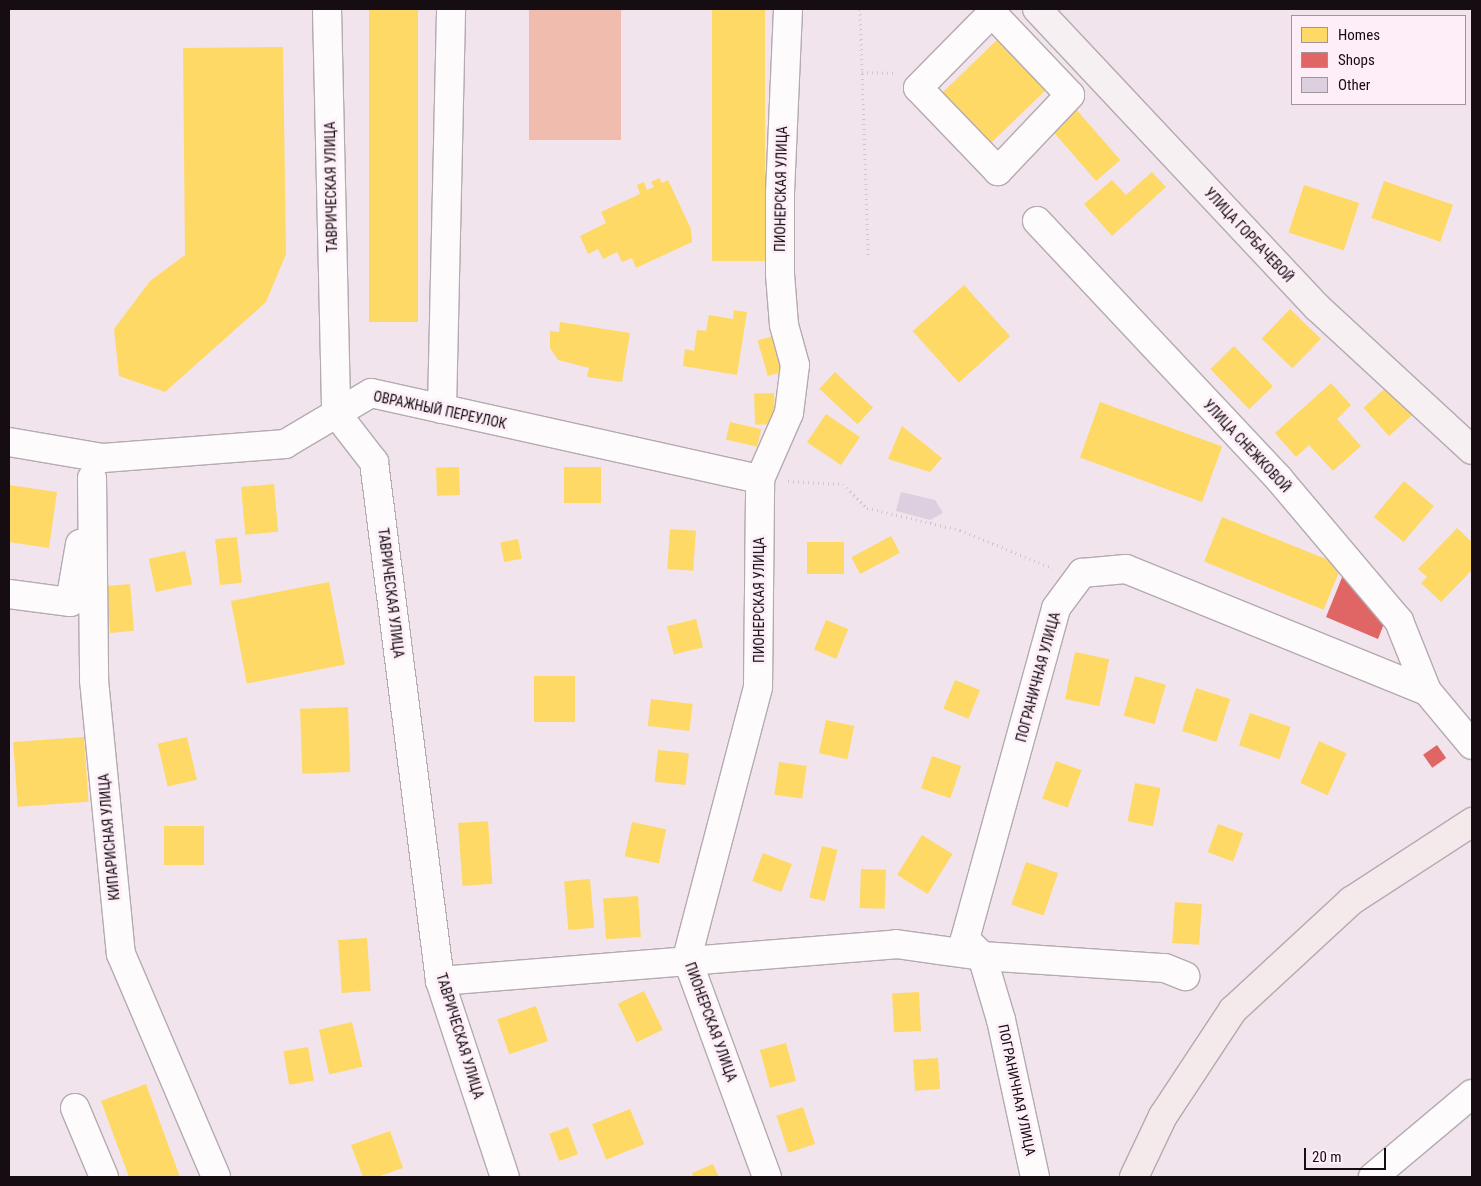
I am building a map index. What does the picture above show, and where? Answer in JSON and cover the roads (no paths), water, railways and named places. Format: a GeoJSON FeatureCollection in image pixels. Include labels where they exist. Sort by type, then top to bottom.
{"type":"FeatureCollection","features":[{"type":"Feature","properties":{"kind":"highway"},"geometry":{"type":"LineString","coordinates":[[1134,1177],[1163,1116],[1233,1010],[1351,901],[1472,822]]}},
{"type":"Feature","properties":{"kind":"highway"},"geometry":{"type":"LineString","coordinates":[[1146,1177],[1175,1115],[1252,1008],[1364,904],[1472,842]]}},
{"type":"Feature","properties":{"kind":"main road","name":"УЛИЦА ГОРБАЧЕВОЙ"},"geometry":{"type":"LineString","coordinates":[[1037,9],[1318,308],[1472,450]]}},
{"type":"Feature","properties":{"kind":"street","name":"ТАВРИЧЕСКАЯ УЛИЦА"},"geometry":{"type":"LineString","coordinates":[[327,9],[336,413],[374,462],[440,981],[505,1177]]}},
{"type":"Feature","properties":{"kind":"street"},"geometry":{"type":"LineString","coordinates":[[442,409],[451,9]]}},
{"type":"Feature","properties":{"kind":"street","name":"ПИОНЕРСКАЯ УЛИЦА"},"geometry":{"type":"LineString","coordinates":[[767,1177],[687,958],[758,687],[760,479],[789,412],[795,365],[784,326],[780,274],[780,193],[788,9]]}},
{"type":"Feature","properties":{"kind":"street"},"geometry":{"type":"LineString","coordinates":[[992,11],[1070,95],[998,171],[918,88],[992,11]]}},
{"type":"Feature","properties":{"kind":"street","name":"УЛИЦА СНЕЖКОВОЙ"},"geometry":{"type":"LineString","coordinates":[[1037,221],[1279,479],[1399,620],[1428,691]]}},
{"type":"Feature","properties":{"kind":"street","name":"ОВРАЖНЫЙ ПЕРЕУЛОК"},"geometry":{"type":"LineString","coordinates":[[9,442],[94,467],[285,444],[371,392],[760,479]]}},
{"type":"Feature","properties":{"kind":"street"},"geometry":{"type":"LineString","coordinates":[[9,594],[70,602],[94,467]]}},
{"type":"Feature","properties":{"kind":"street","name":"КИПАРИСНАЯ УЛИЦА"},"geometry":{"type":"LineString","coordinates":[[94,467],[94,680],[121,954],[216,1177]]}},
{"type":"Feature","properties":{"kind":"street","name":"ПОГРАНИЧНАЯ УЛИЦА"},"geometry":{"type":"LineString","coordinates":[[1035,1177],[1001,1020],[982,956],[965,939],[1056,608],[1077,579],[1082,573],[1126,569],[1428,691]]}},
{"type":"Feature","properties":{"kind":"street"},"geometry":{"type":"LineString","coordinates":[[1428,691],[1472,745]]}},
{"type":"Feature","properties":{"kind":"street"},"geometry":{"type":"LineString","coordinates":[[440,981],[687,958],[896,944],[982,956],[1165,968],[1185,976]]}},
{"type":"Feature","properties":{"kind":"street"},"geometry":{"type":"LineString","coordinates":[[1374,1177],[1472,1094]]}},
{"type":"Feature","properties":{"kind":"street"},"geometry":{"type":"LineString","coordinates":[[75,1108],[104,1177]]}}]}
